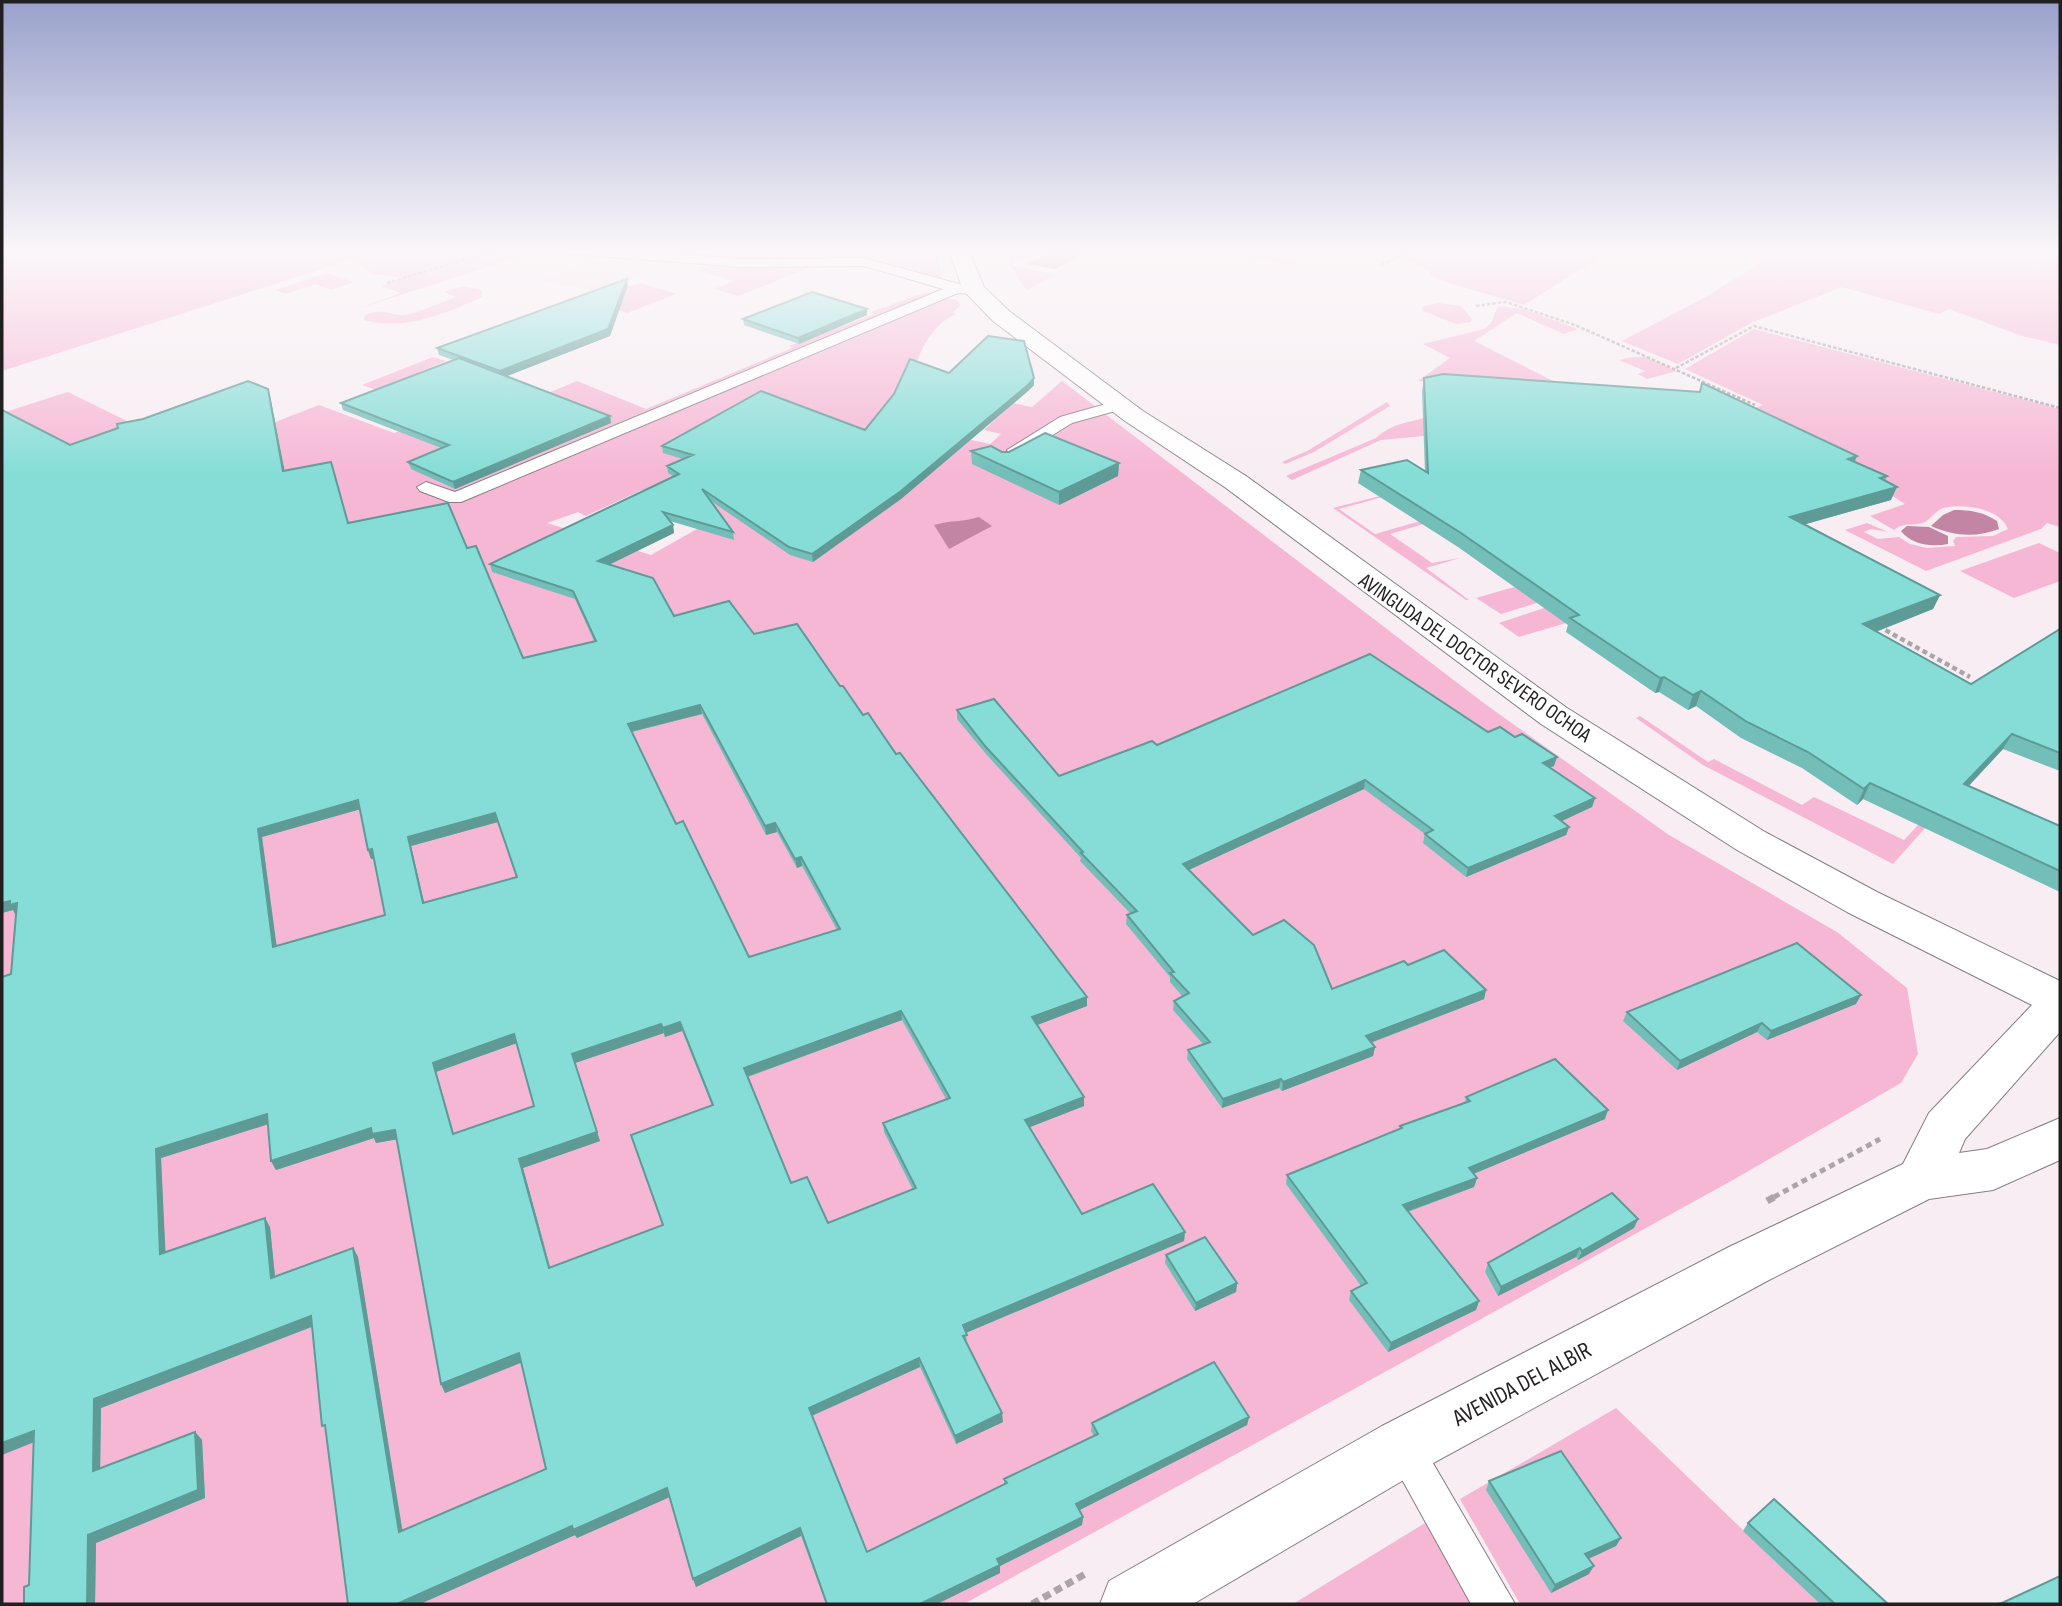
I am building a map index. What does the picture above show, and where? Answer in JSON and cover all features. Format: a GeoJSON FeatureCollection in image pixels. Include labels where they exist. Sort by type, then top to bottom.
{"type":"FeatureCollection","features":[{"type":"Feature","properties":{"kind":"street","name":"AVINGUDA DEL DOCTOR SEVERO OCHOA"},"geometry":{"type":"LineString","coordinates":[[1012,324],[1127,411],[1236,482],[1414,615],[1649,779],[1751,841],[2054,1010]]}},
{"type":"Feature","properties":{"kind":"street"},"geometry":{"type":"LineString","coordinates":[[1921,1179],[1946,1127],[2054,1010]]}},
{"type":"Feature","properties":{"kind":"street","name":"AVENIDA DEL ALBIR"},"geometry":{"type":"LineString","coordinates":[[1132,1604],[1403,1447],[1748,1264],[1921,1179],[1993,1169],[2060,1138]]}},
{"type":"Feature","properties":{"kind":"lane"},"geometry":{"type":"LineString","coordinates":[[426,486],[455,498],[882,324]]}},
{"type":"Feature","properties":{"kind":"lane"},"geometry":{"type":"LineString","coordinates":[[1003,458],[1029,443],[1127,411]]}},
{"type":"Feature","properties":{"kind":"lane"},"geometry":{"type":"LineString","coordinates":[[1403,1447],[1494,1604]]}},
{"type":"Feature","properties":{"kind":"path"},"geometry":{"type":"LineString","coordinates":[[1572,324],[1755,405]]}},
{"type":"Feature","properties":{"kind":"path"},"geometry":{"type":"LineString","coordinates":[[1676,368],[1754,326],[2060,408]]}},
{"type":"Feature","properties":{"kind":"path"},"geometry":{"type":"LineString","coordinates":[[1877,625],[1970,677]]}},
{"type":"Feature","properties":{"kind":"shaded area"},"geometry":{"type":"Polygon","coordinates":[[[2,324],[150,324],[2,371],[2,324]]]}},
{"type":"Feature","properties":{"kind":"shaded area"},"geometry":{"type":"Polygon","coordinates":[[[848,324],[941,324],[923,347],[917,362],[901,425],[990,444],[1001,434],[984,430],[1013,403],[1032,407],[1062,381],[1485,704],[1669,835],[1837,932],[1907,988],[1918,1054],[1901,1083],[1733,1180],[964,1604],[2,1604],[2,413],[68,392],[139,427],[244,434],[319,405],[394,433],[446,412],[476,423],[577,381],[646,409],[792,348],[789,346],[848,324]],[[642,490],[586,516],[578,512],[547,523],[651,555],[711,521],[642,490]]]}},
{"type":"Feature","properties":{"kind":"shaded area"},"geometry":{"type":"Polygon","coordinates":[[[1490,324],[1500,324],[1474,341],[1583,396],[1489,430],[1381,440],[1292,480],[1286,476],[1376,438],[1396,426],[1440,413],[1502,387],[1418,381],[1450,358],[1423,344],[1484,329],[1490,324]]]}},
{"type":"Feature","properties":{"kind":"shaded area"},"geometry":{"type":"Polygon","coordinates":[[[1541,324],[1564,324],[1578,329],[1564,334],[1541,324]]]}},
{"type":"Feature","properties":{"kind":"shaded area"},"geometry":{"type":"Polygon","coordinates":[[[1654,324],[1749,324],[1678,364],[1622,341],[1654,324]]]}},
{"type":"Feature","properties":{"kind":"shaded area"},"geometry":{"type":"Polygon","coordinates":[[[1989,324],[2060,324],[2060,345],[2022,336],[1989,324]]]}},
{"type":"Feature","properties":{"kind":"shaded area"},"geometry":{"type":"Polygon","coordinates":[[[1754,329],[2060,409],[2060,527],[2047,523],[2041,529],[1926,571],[1845,530],[1867,523],[1888,532],[1871,529],[1864,532],[1878,539],[1899,537],[1910,544],[1927,548],[1955,546],[1953,541],[1956,537],[1993,536],[2008,529],[2004,522],[1989,512],[1960,506],[1943,508],[1925,522],[1894,530],[1870,516],[1905,504],[1755,408],[1763,405],[1685,369],[1754,329]]]}},
{"type":"Feature","properties":{"kind":"shaded area"},"geometry":{"type":"Polygon","coordinates":[[[433,357],[446,361],[419,372],[418,405],[362,385],[433,357]]]}},
{"type":"Feature","properties":{"kind":"shaded area"},"geometry":{"type":"Polygon","coordinates":[[[1645,357],[1677,371],[1647,379],[1638,374],[1645,371],[1619,360],[1645,357]]]}},
{"type":"Feature","properties":{"kind":"shaded area"},"geometry":{"type":"Polygon","coordinates":[[[1387,402],[1390,406],[1314,452],[1285,464],[1282,462],[1309,450],[1387,402]]]}},
{"type":"Feature","properties":{"kind":"shaded area"},"geometry":{"type":"Polygon","coordinates":[[[1386,496],[1339,509],[1375,534],[1424,520],[1427,523],[1390,534],[1432,563],[1460,558],[1426,568],[1469,600],[1333,508],[1386,496]]]}},
{"type":"Feature","properties":{"kind":"shaded area"},"geometry":{"type":"Polygon","coordinates":[[[1954,510],[1987,515],[1997,521],[1999,529],[1965,535],[1931,526],[1943,515],[1954,510]]]}},
{"type":"Feature","properties":{"kind":"shaded area"},"geometry":{"type":"Polygon","coordinates":[[[979,517],[992,526],[949,549],[934,525],[968,520],[979,517]]]}},
{"type":"Feature","properties":{"kind":"shaded area"},"geometry":{"type":"Polygon","coordinates":[[[1907,526],[1929,527],[1948,536],[1948,544],[1929,545],[1916,542],[1901,531],[1907,526]]]}},
{"type":"Feature","properties":{"kind":"shaded area"},"geometry":{"type":"Polygon","coordinates":[[[2039,543],[2060,553],[2060,581],[2014,598],[1960,571],[2039,543]]]}},
{"type":"Feature","properties":{"kind":"shaded area"},"geometry":{"type":"Polygon","coordinates":[[[1514,587],[1540,602],[1501,614],[1476,598],[1514,587]]]}},
{"type":"Feature","properties":{"kind":"shaded area"},"geometry":{"type":"Polygon","coordinates":[[[1547,607],[1573,621],[1519,637],[1499,623],[1547,607]]]}},
{"type":"Feature","properties":{"kind":"shaded area"},"geometry":{"type":"Polygon","coordinates":[[[1640,716],[1708,762],[1714,759],[1802,805],[1814,797],[1904,840],[1919,824],[1926,827],[1893,864],[1703,765],[1636,718],[1640,716]]]}},
{"type":"Feature","properties":{"kind":"shaded area"},"geometry":{"type":"Polygon","coordinates":[[[1616,1408],[1820,1604],[1520,1604],[1460,1499],[1616,1408]]]}},
{"type":"Feature","properties":{"kind":"shaded area"},"geometry":{"type":"Polygon","coordinates":[[[1425,1523],[1472,1604],[1293,1604],[1425,1523]]]}},
{"type":"Feature","properties":{"kind":"building"},"geometry":{"type":"Polygon","coordinates":[[[503,324],[610,324],[608,329],[500,371],[437,348],[503,324]]]}},
{"type":"Feature","properties":{"kind":"building"},"geometry":{"type":"Polygon","coordinates":[[[757,324],[831,324],[798,338],[757,324]]]}},
{"type":"Feature","properties":{"kind":"building"},"geometry":{"type":"Polygon","coordinates":[[[988,336],[1024,341],[1034,378],[901,491],[812,554],[789,547],[702,489],[733,532],[663,512],[673,525],[598,561],[653,578],[674,616],[729,601],[754,634],[797,624],[840,686],[843,686],[863,715],[868,713],[896,754],[900,753],[1087,997],[1032,1017],[1084,1097],[1025,1120],[1082,1214],[1153,1184],[1185,1232],[963,1325],[967,1335],[963,1336],[1002,1413],[955,1436],[919,1358],[809,1408],[867,1552],[1007,1483],[1004,1479],[1098,1434],[1092,1423],[1214,1362],[1249,1417],[1076,1504],[1083,1517],[997,1559],[1000,1565],[920,1604],[827,1604],[800,1528],[693,1579],[667,1488],[573,1530],[572,1526],[397,1604],[348,1604],[325,1425],[322,1426],[311,1316],[94,1399],[93,1471],[195,1432],[198,1490],[88,1535],[87,1604],[24,1604],[24,1587],[29,1585],[34,1431],[2,1443],[2,977],[11,974],[17,903],[2,903],[2,410],[70,445],[118,428],[117,424],[143,419],[248,381],[268,389],[283,471],[331,462],[348,523],[448,503],[467,548],[476,546],[523,658],[596,641],[573,591],[490,564],[679,474],[667,466],[693,455],[662,446],[761,391],[865,430],[894,394],[910,359],[949,373],[988,336]],[[700,705],[628,724],[676,824],[683,821],[749,957],[840,929],[801,857],[795,859],[775,823],[765,826],[700,705]],[[358,800],[258,829],[273,947],[385,915],[372,849],[368,850],[358,800]],[[495,813],[408,837],[423,903],[517,877],[495,813]],[[901,1011],[744,1068],[791,1183],[807,1177],[828,1223],[916,1188],[883,1123],[950,1098],[901,1011]],[[680,1022],[663,1028],[661,1024],[572,1054],[597,1132],[519,1159],[549,1268],[663,1225],[631,1135],[713,1105],[680,1022]],[[514,1034],[433,1063],[453,1134],[534,1106],[514,1034]],[[267,1114],[156,1149],[160,1254],[265,1218],[271,1278],[353,1248],[399,1532],[546,1469],[519,1353],[441,1384],[395,1130],[372,1134],[371,1128],[271,1161],[267,1114]]]}},
{"type":"Feature","properties":{"kind":"building"},"geometry":{"type":"Polygon","coordinates":[[[459,358],[610,416],[453,482],[408,462],[449,445],[341,403],[459,358]]]}},
{"type":"Feature","properties":{"kind":"building"},"geometry":{"type":"Polygon","coordinates":[[[1443,374],[1700,392],[1702,383],[1857,456],[1848,459],[1887,476],[1880,478],[1897,487],[1790,517],[1940,595],[1863,624],[1971,684],[2060,629],[2060,753],[2012,734],[1964,784],[2060,826],[2060,871],[1870,783],[1864,789],[1808,752],[1747,722],[1701,691],[1693,695],[1664,677],[1660,678],[1570,618],[1579,615],[1461,533],[1361,470],[1407,460],[1428,473],[1424,378],[1443,374]]]}},
{"type":"Feature","properties":{"kind":"building"},"geometry":{"type":"Polygon","coordinates":[[[1045,433],[1119,463],[1059,492],[971,451],[991,446],[1002,452],[1009,452],[1045,433]]]}},
{"type":"Feature","properties":{"kind":"building"},"geometry":{"type":"Polygon","coordinates":[[[1370,654],[1488,732],[1500,727],[1515,737],[1522,734],[1557,757],[1543,763],[1595,798],[1555,816],[1569,827],[1468,868],[1425,834],[1433,830],[1365,780],[1183,864],[1253,935],[1284,920],[1314,945],[1332,989],[1404,961],[1408,965],[1444,950],[1486,990],[1366,1036],[1375,1047],[1283,1082],[1281,1079],[1223,1099],[1188,1050],[1210,1042],[1174,1001],[1189,993],[1170,973],[1174,972],[1127,915],[1137,911],[985,746],[957,710],[994,699],[1059,776],[1152,741],[1157,745],[1370,654]]]}},
{"type":"Feature","properties":{"kind":"building"},"geometry":{"type":"Polygon","coordinates":[[[1797,943],[1861,995],[1771,1031],[1762,1023],[1680,1061],[1627,1012],[1797,943]]]}},
{"type":"Feature","properties":{"kind":"building"},"geometry":{"type":"Polygon","coordinates":[[[1555,1059],[1608,1110],[1469,1168],[1477,1178],[1403,1205],[1479,1301],[1391,1343],[1351,1291],[1367,1283],[1287,1175],[1402,1128],[1400,1126],[1470,1101],[1466,1097],[1555,1059]]]}},
{"type":"Feature","properties":{"kind":"building"},"geometry":{"type":"Polygon","coordinates":[[[1612,1193],[1638,1219],[1582,1251],[1580,1248],[1501,1287],[1488,1263],[1612,1193]]]}},
{"type":"Feature","properties":{"kind":"building"},"geometry":{"type":"Polygon","coordinates":[[[1205,1237],[1237,1283],[1196,1303],[1166,1255],[1205,1237]]]}},
{"type":"Feature","properties":{"kind":"building"},"geometry":{"type":"Polygon","coordinates":[[[1561,1451],[1621,1538],[1585,1554],[1594,1566],[1555,1585],[1489,1481],[1561,1451]]]}},
{"type":"Feature","properties":{"kind":"building"},"geometry":{"type":"Polygon","coordinates":[[[1774,1499],[1888,1604],[1835,1604],[1748,1523],[1774,1499]]]}},
{"type":"Feature","properties":{"kind":"building"},"geometry":{"type":"Polygon","coordinates":[[[2060,1576],[2060,1604],[1997,1604],[2002,1603],[2060,1576]]]}}]}
